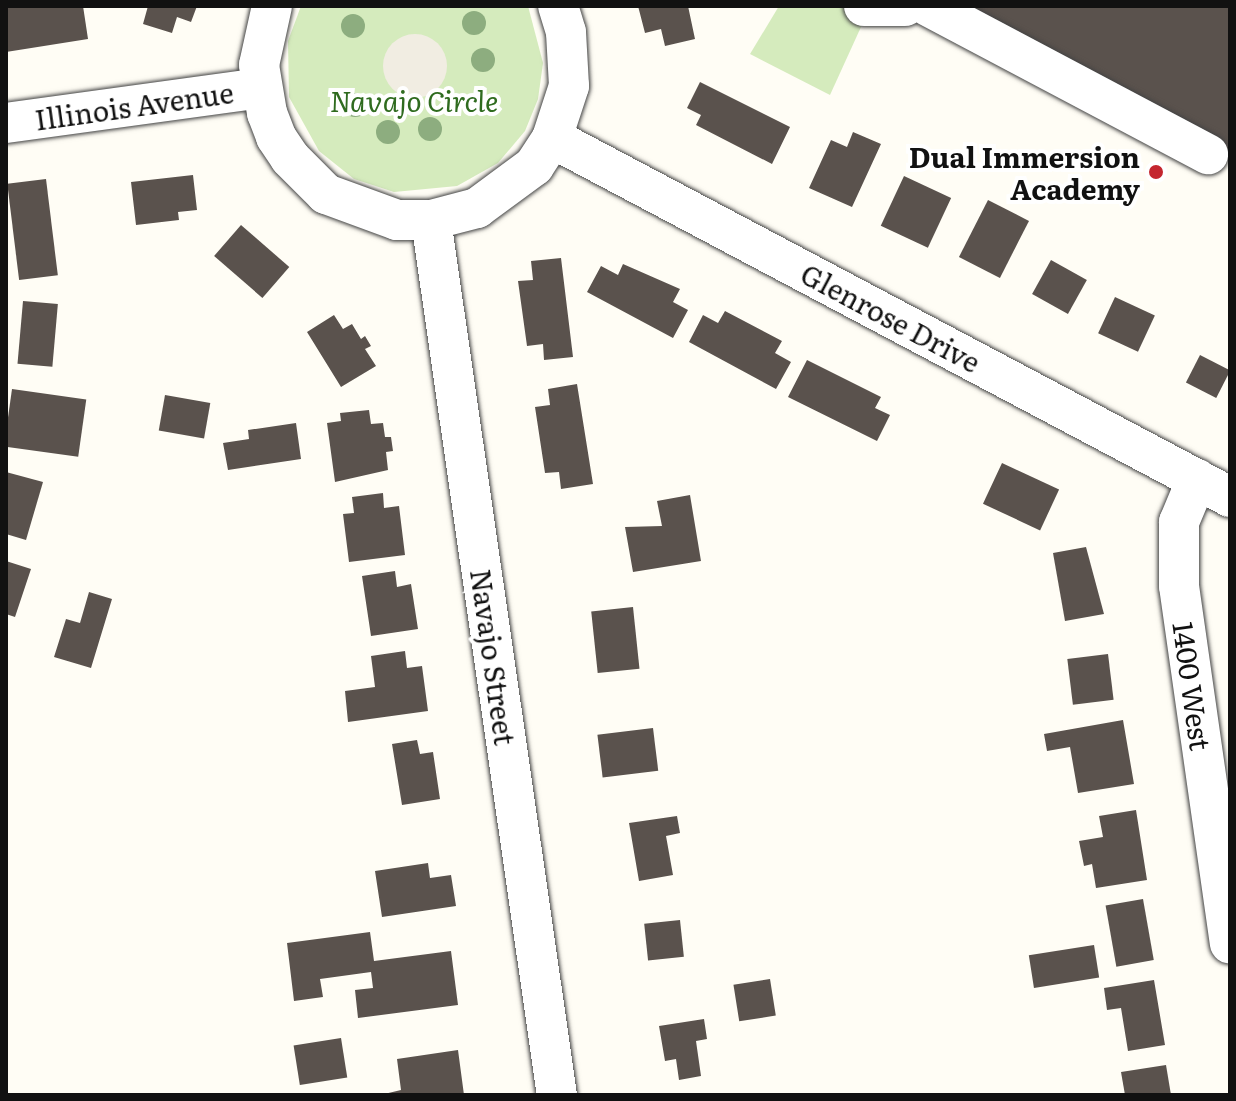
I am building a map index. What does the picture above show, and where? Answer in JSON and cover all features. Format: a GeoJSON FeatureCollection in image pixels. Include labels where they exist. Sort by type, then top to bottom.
{"type":"FeatureCollection","features":[{"type":"Feature","properties":{"kind":"street"},"geometry":{"type":"LineString","coordinates":[[272,6],[262,36],[261,88],[271,125],[290,158],[326,194],[372,215],[431,220],[498,197],[534,166],[552,138],[569,72],[558,6]]}},
{"type":"Feature","properties":{"kind":"street"},"geometry":{"type":"LineString","coordinates":[[864,6],[905,6]]}},
{"type":"Feature","properties":{"kind":"street"},"geometry":{"type":"LineString","coordinates":[[928,6],[1208,154]]}},
{"type":"Feature","properties":{"kind":"street","name":"Illinois Avenue"},"geometry":{"type":"LineString","coordinates":[[6,123],[261,88]]}},
{"type":"Feature","properties":{"kind":"street","name":"Glenrose Drive"},"geometry":{"type":"LineString","coordinates":[[552,138],[1214,488]]}},
{"type":"Feature","properties":{"kind":"street","name":"Navajo Street"},"geometry":{"type":"LineString","coordinates":[[431,220],[557,1095]]}},
{"type":"Feature","properties":{"kind":"street","name":"1400 West"},"geometry":{"type":"LineString","coordinates":[[1214,488],[1179,522],[1179,586],[1230,943]]}},
{"type":"Feature","properties":{"kind":"green space","name":"Navajo Circle"},"geometry":{"type":"Polygon","coordinates":[[[301,6],[528,6],[543,63],[538,99],[525,131],[498,163],[457,186],[394,192],[354,179],[319,151],[289,97],[288,41],[301,6]]]}},
{"type":"Feature","properties":{"kind":"green space"},"geometry":{"type":"Polygon","coordinates":[[[779,6],[838,6],[866,16],[830,95],[750,54],[779,6]]]}},
{"type":"Feature","properties":{"kind":"shaded area"},"geometry":{"type":"Polygon","coordinates":[[[409,34],[421,34],[438,43],[445,54],[445,78],[438,89],[421,98],[409,98],[397,93],[388,84],[383,72],[383,60],[388,48],[397,39],[409,34]]]}},
{"type":"Feature","properties":{"kind":"building"},"geometry":{"type":"Polygon","coordinates":[[[83,6],[88,39],[6,52],[6,8],[83,6]]]}},
{"type":"Feature","properties":{"kind":"building"},"geometry":{"type":"Polygon","coordinates":[[[148,6],[197,6],[191,22],[177,17],[172,33],[143,24],[148,6]]]}},
{"type":"Feature","properties":{"kind":"building"},"geometry":{"type":"Polygon","coordinates":[[[638,6],[688,6],[695,39],[665,46],[661,29],[645,33],[638,6]]]}},
{"type":"Feature","properties":{"kind":"building"},"geometry":{"type":"Polygon","coordinates":[[[956,6],[1230,6],[1230,151],[956,6]]]}},
{"type":"Feature","properties":{"kind":"building"},"geometry":{"type":"Polygon","coordinates":[[[700,82],[790,127],[772,164],[696,125],[701,115],[687,108],[700,82]]]}},
{"type":"Feature","properties":{"kind":"building"},"geometry":{"type":"Polygon","coordinates":[[[853,132],[881,144],[852,207],[809,188],[831,140],[847,147],[853,132]]]}},
{"type":"Feature","properties":{"kind":"building"},"geometry":{"type":"Polygon","coordinates":[[[193,175],[197,210],[178,212],[179,220],[136,225],[131,182],[193,175]]]}},
{"type":"Feature","properties":{"kind":"building"},"geometry":{"type":"Polygon","coordinates":[[[904,176],[951,198],[928,248],[881,226],[904,176]]]}},
{"type":"Feature","properties":{"kind":"building"},"geometry":{"type":"Polygon","coordinates":[[[46,179],[58,275],[19,280],[7,184],[46,179]]]}},
{"type":"Feature","properties":{"kind":"building"},"geometry":{"type":"Polygon","coordinates":[[[988,200],[1029,221],[1000,278],[959,257],[988,200]]]}},
{"type":"Feature","properties":{"kind":"building"},"geometry":{"type":"Polygon","coordinates":[[[241,225],[289,267],[262,298],[214,256],[241,225]]]}},
{"type":"Feature","properties":{"kind":"building"},"geometry":{"type":"Polygon","coordinates":[[[561,258],[573,357],[544,360],[543,344],[527,346],[518,281],[533,280],[531,261],[561,258]]]}},
{"type":"Feature","properties":{"kind":"building"},"geometry":{"type":"Polygon","coordinates":[[[1051,260],[1087,280],[1068,314],[1032,294],[1051,260]]]}},
{"type":"Feature","properties":{"kind":"building"},"geometry":{"type":"Polygon","coordinates":[[[623,264],[680,289],[673,302],[688,310],[673,338],[587,292],[601,266],[618,275],[623,264]]]}},
{"type":"Feature","properties":{"kind":"building"},"geometry":{"type":"Polygon","coordinates":[[[1115,297],[1155,316],[1138,352],[1098,333],[1115,297]]]}},
{"type":"Feature","properties":{"kind":"building"},"geometry":{"type":"Polygon","coordinates":[[[23,301],[58,304],[52,367],[18,364],[23,301]]]}},
{"type":"Feature","properties":{"kind":"building"},"geometry":{"type":"Polygon","coordinates":[[[725,311],[782,341],[775,353],[791,362],[776,389],[689,342],[703,315],[718,323],[725,311]]]}},
{"type":"Feature","properties":{"kind":"building"},"geometry":{"type":"Polygon","coordinates":[[[334,315],[343,329],[352,324],[361,339],[365,336],[371,346],[365,349],[376,366],[341,387],[307,332],[334,315]]]}},
{"type":"Feature","properties":{"kind":"building"},"geometry":{"type":"Polygon","coordinates":[[[1200,355],[1230,370],[1216,398],[1186,383],[1200,355]]]}},
{"type":"Feature","properties":{"kind":"building"},"geometry":{"type":"Polygon","coordinates":[[[807,360],[881,397],[875,408],[890,415],[877,441],[788,397],[807,360]]]}},
{"type":"Feature","properties":{"kind":"building"},"geometry":{"type":"Polygon","coordinates":[[[577,384],[593,484],[561,489],[559,472],[545,473],[535,407],[550,405],[548,389],[577,384]]]}},
{"type":"Feature","properties":{"kind":"building"},"geometry":{"type":"Polygon","coordinates":[[[12,389],[86,399],[78,457],[6,447],[12,389]]]}},
{"type":"Feature","properties":{"kind":"building"},"geometry":{"type":"Polygon","coordinates":[[[165,395],[210,403],[204,438],[159,430],[165,395]]]}},
{"type":"Feature","properties":{"kind":"building"},"geometry":{"type":"Polygon","coordinates":[[[369,410],[371,424],[383,423],[385,437],[391,437],[393,451],[386,452],[388,470],[335,482],[327,423],[341,421],[340,413],[369,410]]]}},
{"type":"Feature","properties":{"kind":"building"},"geometry":{"type":"Polygon","coordinates":[[[296,423],[301,459],[228,470],[223,443],[249,439],[248,430],[296,423]]]}},
{"type":"Feature","properties":{"kind":"building"},"geometry":{"type":"Polygon","coordinates":[[[1002,463],[1059,490],[1040,530],[983,504],[1002,463]]]}},
{"type":"Feature","properties":{"kind":"building"},"geometry":{"type":"Polygon","coordinates":[[[6,472],[43,482],[26,540],[6,534],[6,472]]]}},
{"type":"Feature","properties":{"kind":"building"},"geometry":{"type":"Polygon","coordinates":[[[383,493],[384,508],[399,506],[405,555],[349,562],[343,514],[354,513],[352,497],[383,493]]]}},
{"type":"Feature","properties":{"kind":"building"},"geometry":{"type":"Polygon","coordinates":[[[690,495],[701,561],[633,572],[625,527],[662,526],[657,501],[690,495]]]}},
{"type":"Feature","properties":{"kind":"building"},"geometry":{"type":"Polygon","coordinates":[[[1086,547],[1104,614],[1065,621],[1053,553],[1086,547]]]}},
{"type":"Feature","properties":{"kind":"building"},"geometry":{"type":"Polygon","coordinates":[[[6,561],[31,569],[15,617],[6,614],[6,561]]]}},
{"type":"Feature","properties":{"kind":"building"},"geometry":{"type":"Polygon","coordinates":[[[395,571],[397,587],[411,584],[418,629],[371,636],[362,576],[395,571]]]}},
{"type":"Feature","properties":{"kind":"building"},"geometry":{"type":"Polygon","coordinates":[[[89,592],[112,599],[91,668],[54,657],[66,619],[80,623],[89,592]]]}},
{"type":"Feature","properties":{"kind":"building"},"geometry":{"type":"Polygon","coordinates":[[[633,607],[639,669],[598,673],[591,611],[633,607]]]}},
{"type":"Feature","properties":{"kind":"building"},"geometry":{"type":"Polygon","coordinates":[[[405,651],[407,668],[422,666],[428,711],[348,722],[345,691],[375,687],[371,656],[405,651]]]}},
{"type":"Feature","properties":{"kind":"building"},"geometry":{"type":"Polygon","coordinates":[[[1108,654],[1114,700],[1073,705],[1067,659],[1108,654]]]}},
{"type":"Feature","properties":{"kind":"building"},"geometry":{"type":"Polygon","coordinates":[[[1123,720],[1134,784],[1078,793],[1070,747],[1047,751],[1044,734],[1123,720]]]}},
{"type":"Feature","properties":{"kind":"building"},"geometry":{"type":"Polygon","coordinates":[[[653,728],[658,771],[603,778],[597,735],[653,728]]]}},
{"type":"Feature","properties":{"kind":"building"},"geometry":{"type":"Polygon","coordinates":[[[417,740],[420,754],[433,752],[440,799],[402,805],[392,744],[417,740]]]}},
{"type":"Feature","properties":{"kind":"building"},"geometry":{"type":"Polygon","coordinates":[[[1136,810],[1147,880],[1096,888],[1092,864],[1084,866],[1079,841],[1103,837],[1099,816],[1136,810]]]}},
{"type":"Feature","properties":{"kind":"building"},"geometry":{"type":"Polygon","coordinates":[[[677,816],[680,833],[666,836],[673,875],[639,881],[629,823],[677,816]]]}},
{"type":"Feature","properties":{"kind":"building"},"geometry":{"type":"Polygon","coordinates":[[[428,863],[430,878],[451,875],[456,906],[382,917],[375,871],[428,863]]]}},
{"type":"Feature","properties":{"kind":"building"},"geometry":{"type":"Polygon","coordinates":[[[1143,899],[1154,960],[1116,967],[1106,906],[1143,899]]]}},
{"type":"Feature","properties":{"kind":"building"},"geometry":{"type":"Polygon","coordinates":[[[680,920],[684,957],[648,961],[644,924],[680,920]]]}},
{"type":"Feature","properties":{"kind":"building"},"geometry":{"type":"Polygon","coordinates":[[[370,932],[374,961],[451,951],[458,1005],[358,1018],[355,990],[373,988],[371,972],[320,979],[323,997],[294,1001],[287,943],[370,932]]]}},
{"type":"Feature","properties":{"kind":"building"},"geometry":{"type":"Polygon","coordinates":[[[1094,945],[1099,978],[1034,988],[1029,955],[1094,945]]]}},
{"type":"Feature","properties":{"kind":"building"},"geometry":{"type":"Polygon","coordinates":[[[770,979],[776,1016],[739,1021],[733,985],[770,979]]]}},
{"type":"Feature","properties":{"kind":"building"},"geometry":{"type":"Polygon","coordinates":[[[1154,980],[1165,1045],[1128,1051],[1121,1008],[1107,1010],[1104,988],[1154,980]]]}},
{"type":"Feature","properties":{"kind":"building"},"geometry":{"type":"Polygon","coordinates":[[[704,1019],[707,1039],[696,1041],[701,1076],[679,1080],[676,1059],[665,1061],[659,1026],[704,1019]]]}},
{"type":"Feature","properties":{"kind":"building"},"geometry":{"type":"Polygon","coordinates":[[[341,1038],[347,1078],[300,1085],[294,1046],[341,1038]]]}},
{"type":"Feature","properties":{"kind":"building"},"geometry":{"type":"Polygon","coordinates":[[[458,1050],[464,1095],[380,1095],[401,1090],[397,1059],[458,1050]]]}},
{"type":"Feature","properties":{"kind":"building"},"geometry":{"type":"Polygon","coordinates":[[[1166,1065],[1171,1095],[1125,1095],[1121,1072],[1166,1065]]]}},
{"type":"Feature","properties":{"kind":"place","name":"Dual Immersion Academy"},"geometry":{"type":"Point","coordinates":[1156,172]}}]}
